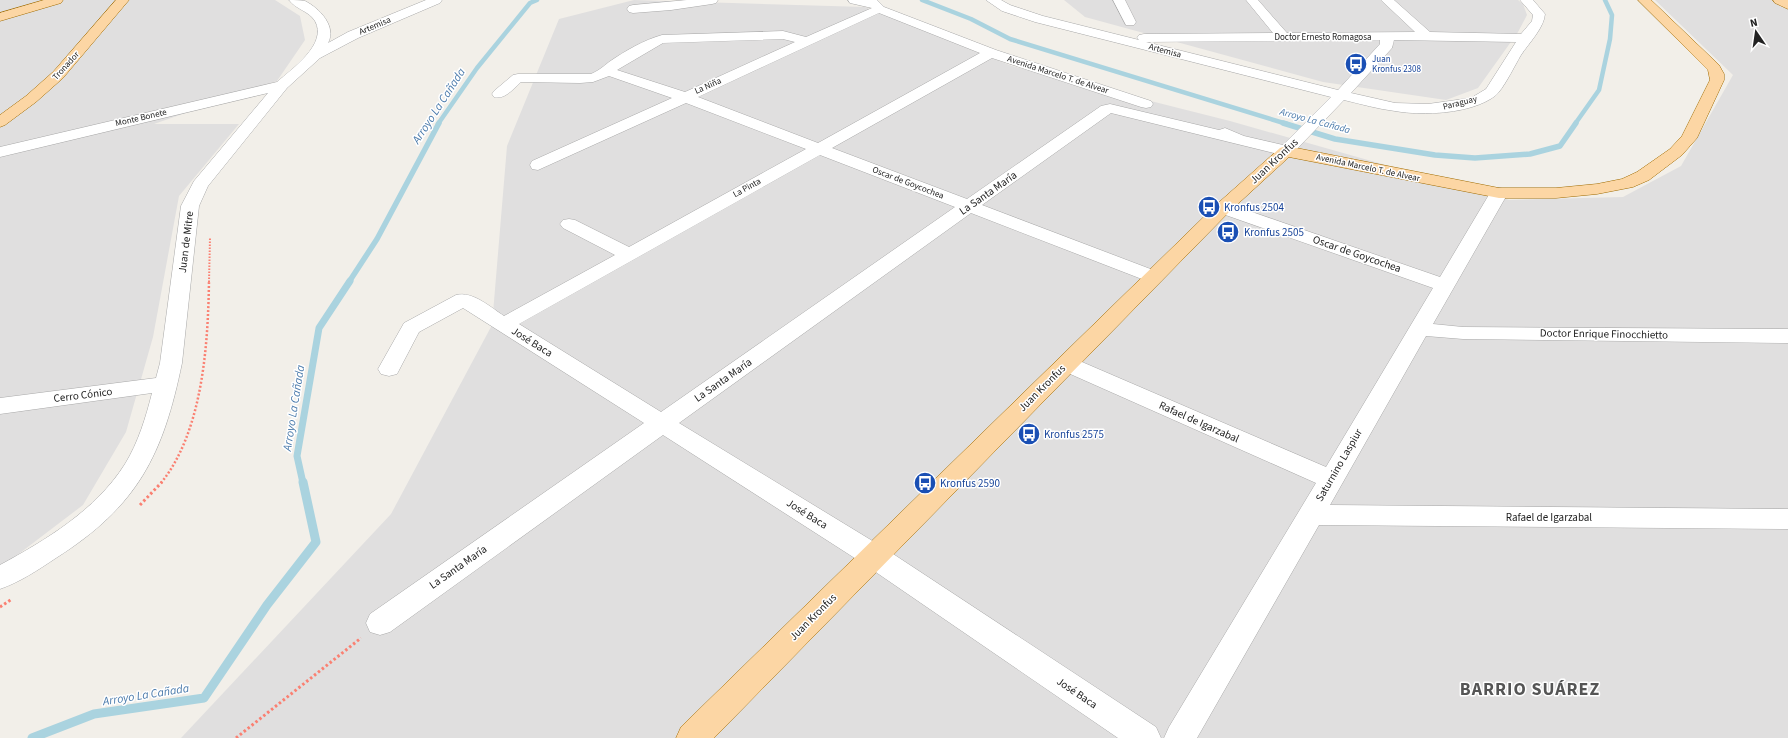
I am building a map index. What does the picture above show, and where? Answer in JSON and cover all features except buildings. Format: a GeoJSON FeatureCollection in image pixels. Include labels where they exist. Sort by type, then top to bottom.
{"type":"FeatureCollection","features":[{"type":"Feature","properties":{"kind":"main road"},"geometry":{"type":"LineString","coordinates":[[0,17],[57,0]]}},
{"type":"Feature","properties":{"kind":"main road","name":"Tronador"},"geometry":{"type":"LineString","coordinates":[[0,122],[36,95],[58,75],[123,0]]}},
{"type":"Feature","properties":{"kind":"main road","name":"Avenida Marcelo T. de Alvear"},"geometry":{"type":"LineString","coordinates":[[1286,151],[1443,184],[1499,193],[1556,193],[1597,189],[1627,183],[1643,176],[1657,166],[1676,152],[1689,138],[1717,80],[1717,74],[1714,68],[1700,52],[1644,0]]}},
{"type":"Feature","properties":{"kind":"main road"},"geometry":{"type":"LineString","coordinates":[[1779,0],[1788,5]]}},
{"type":"Feature","properties":{"kind":"main road","name":"Juan Kronfus"},"geometry":{"type":"LineString","coordinates":[[692,738],[1223,208],[1286,151]]}},
{"type":"Feature","properties":{"kind":"street","name":"Juan de Mitre"},"geometry":{"type":"LineString","coordinates":[[9,587],[30,561],[89,521],[117,494],[133,472],[146,448],[167,384],[171,363],[190,206],[193,196],[200,185],[282,85],[315,55],[324,38],[322,22],[318,16],[295,0]]}},
{"type":"Feature","properties":{"kind":"street","name":"Artemisa"},"geometry":{"type":"LineString","coordinates":[[315,55],[353,35],[436,0]]}},
{"type":"Feature","properties":{"kind":"street"},"geometry":{"type":"LineString","coordinates":[[633,9],[671,6],[712,0]]}},
{"type":"Feature","properties":{"kind":"street","name":"Avenida Marcelo T. de Alvear"},"geometry":{"type":"LineString","coordinates":[[854,0],[873,3],[878,6],[879,9],[991,52],[1184,116],[1238,139],[1286,151]]}},
{"type":"Feature","properties":{"kind":"street","name":"Artemisa"},"geometry":{"type":"LineString","coordinates":[[992,0],[1017,12],[1341,95]]}},
{"type":"Feature","properties":{"kind":"street"},"geometry":{"type":"LineString","coordinates":[[1119,0],[1130,22]]}},
{"type":"Feature","properties":{"kind":"street"},"geometry":{"type":"LineString","coordinates":[[1252,0],[1283,37]]}},
{"type":"Feature","properties":{"kind":"street"},"geometry":{"type":"LineString","coordinates":[[1387,0],[1427,36]]}},
{"type":"Feature","properties":{"kind":"street","name":"Paraguay"},"geometry":{"type":"LineString","coordinates":[[1341,95],[1411,109],[1447,108],[1476,101],[1491,92],[1525,38],[1538,22],[1540,14],[1526,0]]}},
{"type":"Feature","properties":{"kind":"street","name":"La Niña"},"geometry":{"type":"LineString","coordinates":[[538,164],[879,9]]}},
{"type":"Feature","properties":{"kind":"street"},"geometry":{"type":"LineString","coordinates":[[499,94],[518,78],[593,78],[603,74],[614,65],[655,41],[662,39],[783,35],[808,42]]}},
{"type":"Feature","properties":{"kind":"street","name":"Doctor Ernesto Romagosa"},"geometry":{"type":"LineString","coordinates":[[1121,39],[1387,36],[1525,38]]}},
{"type":"Feature","properties":{"kind":"street","name":"Juan Kronfus"},"geometry":{"type":"LineString","coordinates":[[1286,151],[1387,45],[1387,36]]}},
{"type":"Feature","properties":{"kind":"street","name":"La Pinta"},"geometry":{"type":"LineString","coordinates":[[504,324],[991,52]]}},
{"type":"Feature","properties":{"kind":"street","name":"Oscar de Goycochea"},"geometry":{"type":"LineString","coordinates":[[607,71],[684,97],[1154,277]]}},
{"type":"Feature","properties":{"kind":"street","name":"Monte Bonete"},"geometry":{"type":"LineString","coordinates":[[0,152],[282,85]]}},
{"type":"Feature","properties":{"kind":"street","name":"La Santa María"},"geometry":{"type":"LineString","coordinates":[[380,623],[1106,109],[1110,108],[1238,139]]}},
{"type":"Feature","properties":{"kind":"street","name":"Saturnino Laspiur"},"geometry":{"type":"LineString","coordinates":[[1180,738],[1330,479],[1499,193]]}},
{"type":"Feature","properties":{"kind":"street","name":"Oscar de Goycochea"},"geometry":{"type":"LineString","coordinates":[[1223,208],[1445,285]]}},
{"type":"Feature","properties":{"kind":"street"},"geometry":{"type":"LineString","coordinates":[[570,224],[628,254]]}},
{"type":"Feature","properties":{"kind":"street","name":"José Baca"},"geometry":{"type":"LineString","coordinates":[[389,369],[411,328],[463,299],[874,556],[1145,738]]}},
{"type":"Feature","properties":{"kind":"street","name":"Doctor Enrique Finocchietto"},"geometry":{"type":"LineString","coordinates":[[1419,329],[1463,333],[1788,336]]}},
{"type":"Feature","properties":{"kind":"street","name":"Rafael de Igarzabal"},"geometry":{"type":"LineString","coordinates":[[1067,364],[1330,479]]}},
{"type":"Feature","properties":{"kind":"street","name":"Cerro Cónico"},"geometry":{"type":"LineString","coordinates":[[0,406],[167,384]]}},
{"type":"Feature","properties":{"kind":"street","name":"Rafael de Igarzabal"},"geometry":{"type":"LineString","coordinates":[[1310,515],[1788,519]]}},
{"type":"Feature","properties":{"kind":"path"},"geometry":{"type":"LineString","coordinates":[[138,506],[167,474],[183,446],[192,418],[203,376],[209,323],[210,232]]}},
{"type":"Feature","properties":{"kind":"path"},"geometry":{"type":"LineString","coordinates":[[0,607],[9,587]]}},
{"type":"Feature","properties":{"kind":"path"},"geometry":{"type":"LineString","coordinates":[[236,738],[380,623]]}},
{"type":"Feature","properties":{"kind":"shaded area"},"geometry":{"type":"Polygon","coordinates":[[[0,0],[275,0],[300,16],[305,40],[277,81],[154,124],[239,124],[179,196],[153,337],[126,432],[83,505],[12,559],[0,565],[0,0]]]}},
{"type":"Feature","properties":{"kind":"shaded area"},"geometry":{"type":"Polygon","coordinates":[[[634,0],[865,7],[1012,66],[1230,121],[1509,200],[1623,197],[1681,166],[1733,75],[1655,0],[1788,0],[1788,738],[181,738],[391,514],[492,325],[507,146],[559,19],[634,0]]]}},
{"type":"Feature","properties":{"kind":"shaded area"},"geometry":{"type":"Polygon","coordinates":[[[1064,0],[1518,0],[1523,4],[1527,15],[1518,32],[1478,88],[1446,100],[1323,82],[1085,17],[1064,0]]]}},
{"type":"Feature","properties":{"kind":"waterway","name":"Arroyo La Cañada"},"geometry":{"type":"LineString","coordinates":[[438,124],[477,68],[530,3],[537,0]]}},
{"type":"Feature","properties":{"kind":"waterway","name":"Arroyo La Cañada"},"geometry":{"type":"LineString","coordinates":[[922,0],[971,19],[1010,39],[1287,124]]}},
{"type":"Feature","properties":{"kind":"waterway","name":"Arroyo La Cañada"},"geometry":{"type":"LineString","coordinates":[[1575,124],[1599,90],[1610,39],[1612,15],[1605,0]]}},
{"type":"Feature","properties":{"kind":"waterway","name":"Arroyo La Cañada"},"geometry":{"type":"LineString","coordinates":[[349,282],[377,239],[439,123]]}},
{"type":"Feature","properties":{"kind":"waterway","name":"Arroyo La Cañada"},"geometry":{"type":"LineString","coordinates":[[1283,123],[1335,139],[1435,155],[1475,158],[1530,154],[1560,146],[1576,123]]}},
{"type":"Feature","properties":{"kind":"waterway","name":"Arroyo La Cañada"},"geometry":{"type":"LineString","coordinates":[[303,483],[297,456],[319,328],[350,281]]}},
{"type":"Feature","properties":{"kind":"waterway","name":"Arroyo La Cañada"},"geometry":{"type":"LineString","coordinates":[[32,738],[94,714],[204,698],[267,605],[316,542],[303,482]]}},
{"type":"Feature","properties":{"kind":"place","name":"Juan Kronfus 2308"},"geometry":{"type":"Point","coordinates":[1356,64]}},
{"type":"Feature","properties":{"kind":"place","name":"Kronfus 2504"},"geometry":{"type":"Point","coordinates":[1209,207]}},
{"type":"Feature","properties":{"kind":"place","name":"Kronfus 2505"},"geometry":{"type":"Point","coordinates":[1228,232]}},
{"type":"Feature","properties":{"kind":"place","name":"Kronfus 2575"},"geometry":{"type":"Point","coordinates":[1029,434]}},
{"type":"Feature","properties":{"kind":"place","name":"Kronfus 2590"},"geometry":{"type":"Point","coordinates":[925,483]}},
{"type":"Feature","properties":{"kind":"district","name":"BARRIO SUÁREZ"},"geometry":{"type":"Point","coordinates":[1530,689]}}]}
